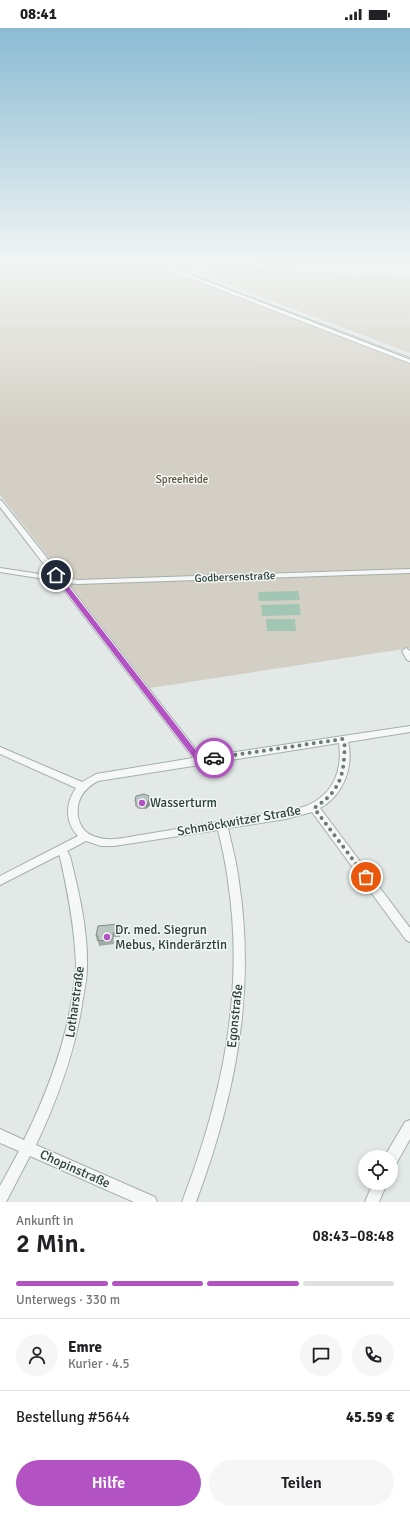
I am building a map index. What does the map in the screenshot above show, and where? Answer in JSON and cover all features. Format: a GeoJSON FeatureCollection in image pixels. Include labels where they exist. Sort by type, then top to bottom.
{"type":"FeatureCollection","features":[{"type":"Feature","properties":{"kind":"main road"},"geometry":{"type":"LineString","coordinates":[[300,318],[410,361]]}},
{"type":"Feature","properties":{"kind":"main road"},"geometry":{"type":"LineString","coordinates":[[307,318],[410,356]]}},
{"type":"Feature","properties":{"kind":"street"},"geometry":{"type":"LineString","coordinates":[[0,502],[197,756],[198,760]]}},
{"type":"Feature","properties":{"kind":"street","name":"Godbersenstraße"},"geometry":{"type":"LineString","coordinates":[[0,570],[61,580],[86,582],[410,571]]}},
{"type":"Feature","properties":{"kind":"street"},"geometry":{"type":"LineString","coordinates":[[0,881],[85,837],[78,832],[73,817],[74,801],[82,786],[90,780],[198,760],[410,729]]}},
{"type":"Feature","properties":{"kind":"street","name":"Schmöckwitzer Straße"},"geometry":{"type":"LineString","coordinates":[[85,837],[103,842],[126,841],[222,826],[314,808],[330,795],[340,783],[344,764],[345,743],[343,739]]}},
{"type":"Feature","properties":{"kind":"street"},"geometry":{"type":"LineString","coordinates":[[0,750],[82,786]]}},
{"type":"Feature","properties":{"kind":"street"},"geometry":{"type":"LineString","coordinates":[[314,808],[410,936]]}},
{"type":"Feature","properties":{"kind":"street","name":"Egonstraße"},"geometry":{"type":"LineString","coordinates":[[189,1202],[201,1172],[219,1111],[228,1075],[236,1020],[240,949],[238,916],[232,867],[222,826]]}},
{"type":"Feature","properties":{"kind":"street","name":"Lotharstraße"},"geometry":{"type":"LineString","coordinates":[[0,1200],[28,1148],[60,1077],[77,1009],[82,962],[79,922],[65,856],[61,850]]}},
{"type":"Feature","properties":{"kind":"street"},"geometry":{"type":"LineString","coordinates":[[396,1150],[410,1127]]}},
{"type":"Feature","properties":{"kind":"street","name":"Chopinstraße"},"geometry":{"type":"LineString","coordinates":[[0,1136],[150,1202]]}},
{"type":"Feature","properties":{"kind":"street"},"geometry":{"type":"LineString","coordinates":[[372,1202],[377,1190]]}},
{"type":"Feature","properties":{"kind":"green space","name":"Spreeheide"},"geometry":{"type":"Polygon","coordinates":[[[0,318],[291,318],[410,364],[410,648],[150,688],[0,495],[0,318]]]}},
{"type":"Feature","properties":{"kind":"green space"},"geometry":{"type":"Polygon","coordinates":[[[317,318],[410,318],[410,353],[317,318]]]}},
{"type":"Feature","properties":{"kind":"shaded area"},"geometry":{"type":"Polygon","coordinates":[[[298,591],[300,600],[259,601],[258,592],[298,591]]]}},
{"type":"Feature","properties":{"kind":"shaded area"},"geometry":{"type":"Polygon","coordinates":[[[299,604],[301,615],[262,616],[261,605],[299,604]]]}},
{"type":"Feature","properties":{"kind":"shaded area"},"geometry":{"type":"Polygon","coordinates":[[[266,619],[295,619],[296,631],[267,631],[266,619]]]}},
{"type":"Feature","properties":{"kind":"building"},"geometry":{"type":"Polygon","coordinates":[[[144,794],[149,796],[149,800],[146,804],[139,804],[135,801],[136,796],[144,794]]]}},
{"type":"Feature","properties":{"kind":"building"},"geometry":{"type":"Polygon","coordinates":[[[119,924],[119,932],[113,933],[113,939],[98,941],[98,936],[96,936],[98,926],[119,924]]]}},
{"type":"Feature","properties":{"kind":"tram line"},"geometry":{"type":"LineString","coordinates":[[303,318],[410,359]]}},
{"type":"Feature","properties":{"kind":"way so far"},"geometry":{"type":"LineString","coordinates":[[214,758],[343,739],[345,743],[344,764],[340,783],[330,795],[314,808],[366,877]]}},
{"type":"Feature","properties":{"kind":"place","name":"Wasserturm"},"geometry":{"type":"Point","coordinates":[142,803]}},
{"type":"Feature","properties":{"kind":"place","name":"Dr. med. Siegrun Mebus, Kinderärztin"},"geometry":{"type":"Point","coordinates":[107,937]}},
{"type":"Feature","properties":{"kind":"route"},"geometry":{"type":"LineString","coordinates":[[56,575],[197,756],[198,760],[214,758]]}}]}
